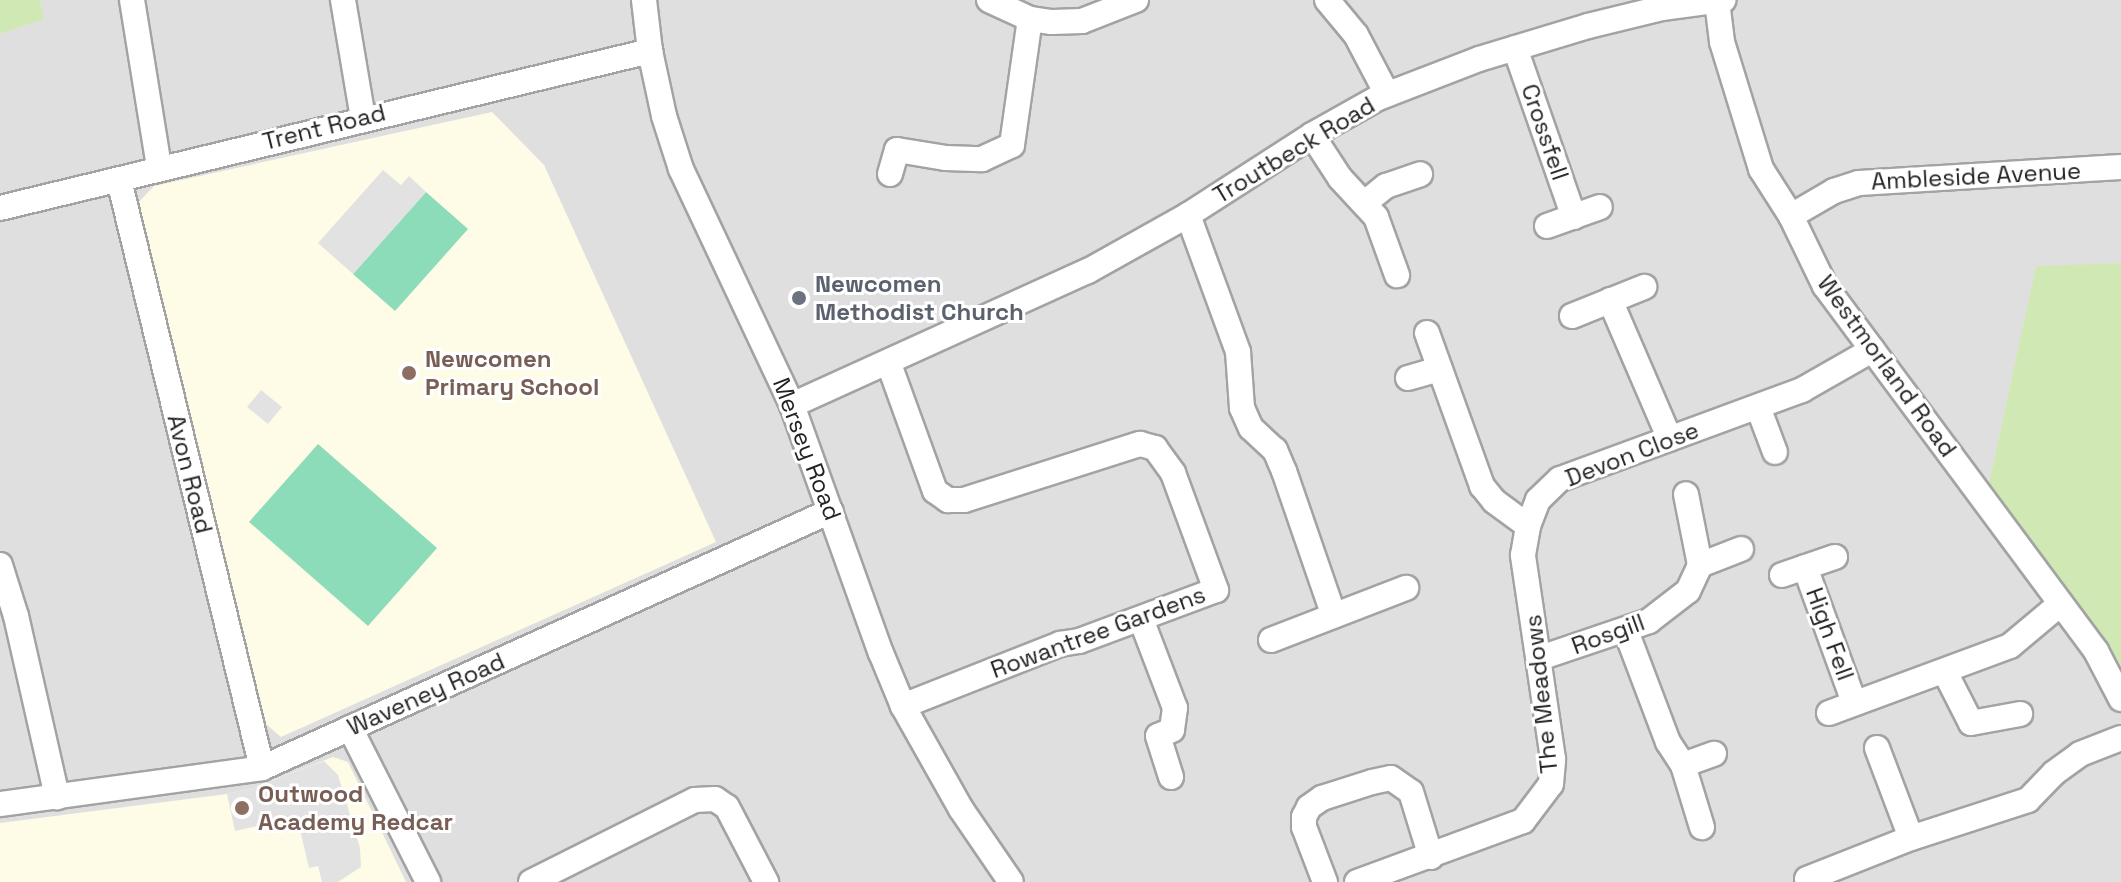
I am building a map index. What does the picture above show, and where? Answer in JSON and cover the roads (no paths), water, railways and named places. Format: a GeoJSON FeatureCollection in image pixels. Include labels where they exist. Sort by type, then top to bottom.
{"type":"FeatureCollection","features":[{"type":"Feature","properties":{"kind":"street"},"geometry":{"type":"LineString","coordinates":[[132,0],[159,167]]}},
{"type":"Feature","properties":{"kind":"street"},"geometry":{"type":"LineString","coordinates":[[343,0],[363,118]]}},
{"type":"Feature","properties":{"kind":"street","name":"Mersey Road"},"geometry":{"type":"LineString","coordinates":[[644,0],[650,51],[664,116],[681,169],[792,405],[861,602],[903,706],[961,809],[1011,882]]}},
{"type":"Feature","properties":{"kind":"street"},"geometry":{"type":"LineString","coordinates":[[989,0],[1030,19],[1082,21],[1136,0]]}},
{"type":"Feature","properties":{"kind":"street"},"geometry":{"type":"LineString","coordinates":[[1327,0],[1356,35],[1387,94]]}},
{"type":"Feature","properties":{"kind":"street","name":"Troutbeck Road"},"geometry":{"type":"LineString","coordinates":[[792,405],[889,364],[1088,271],[1188,215],[1312,135],[1387,94],[1515,48],[1662,8],[1723,0]]}},
{"type":"Feature","properties":{"kind":"street","name":"Westmorland Road"},"geometry":{"type":"LineString","coordinates":[[1717,1],[1722,42],[1761,169],[1791,216],[1825,286],[2096,651],[2121,699]]}},
{"type":"Feature","properties":{"kind":"street"},"geometry":{"type":"LineString","coordinates":[[890,174],[897,150],[946,158],[982,159],[1012,145],[1030,19]]}},
{"type":"Feature","properties":{"kind":"street","name":"Crossfell"},"geometry":{"type":"LineString","coordinates":[[1515,48],[1574,217]]}},
{"type":"Feature","properties":{"kind":"street","name":"Trent Road"},"geometry":{"type":"LineString","coordinates":[[0,208],[119,180],[159,167],[650,51]]}},
{"type":"Feature","properties":{"kind":"street"},"geometry":{"type":"LineString","coordinates":[[1312,135],[1340,178],[1366,202],[1376,217],[1397,275]]}},
{"type":"Feature","properties":{"kind":"street","name":"Ambleside Avenue"},"geometry":{"type":"LineString","coordinates":[[1791,216],[1834,191],[1859,183],[2121,167]]}},
{"type":"Feature","properties":{"kind":"street"},"geometry":{"type":"LineString","coordinates":[[1366,202],[1386,186],[1420,174]]}},
{"type":"Feature","properties":{"kind":"street","name":"Avon Road"},"geometry":{"type":"LineString","coordinates":[[119,180],[262,768]]}},
{"type":"Feature","properties":{"kind":"street"},"geometry":{"type":"LineString","coordinates":[[1547,226],[1600,207]]}},
{"type":"Feature","properties":{"kind":"street"},"geometry":{"type":"LineString","coordinates":[[1188,215],[1238,352],[1242,408],[1251,428],[1275,450],[1280,460],[1334,616]]}},
{"type":"Feature","properties":{"kind":"street"},"geometry":{"type":"LineString","coordinates":[[1572,316],[1644,287]]}},
{"type":"Feature","properties":{"kind":"street"},"geometry":{"type":"LineString","coordinates":[[1610,300],[1670,439]]}},
{"type":"Feature","properties":{"kind":"street"},"geometry":{"type":"LineString","coordinates":[[1427,333],[1482,486],[1494,501],[1528,526]]}},
{"type":"Feature","properties":{"kind":"street","name":"Devon Close"},"geometry":{"type":"LineString","coordinates":[[1528,526],[1538,500],[1560,479],[1815,384],[1872,350]]}},
{"type":"Feature","properties":{"kind":"street","name":"Rowantree Gardens"},"geometry":{"type":"LineString","coordinates":[[889,364],[935,491],[948,500],[964,500],[1140,444],[1155,448],[1173,473],[1216,590],[1079,641],[1060,644],[903,706]]}},
{"type":"Feature","properties":{"kind":"street"},"geometry":{"type":"LineString","coordinates":[[1408,378],[1440,369]]}},
{"type":"Feature","properties":{"kind":"street"},"geometry":{"type":"LineString","coordinates":[[1758,407],[1775,452]]}},
{"type":"Feature","properties":{"kind":"street"},"geometry":{"type":"LineString","coordinates":[[1686,494],[1700,565],[1741,549]]}},
{"type":"Feature","properties":{"kind":"street","name":"Waveney Road"},"geometry":{"type":"LineString","coordinates":[[0,804],[262,768],[831,511]]}},
{"type":"Feature","properties":{"kind":"street","name":"The Meadows"},"geometry":{"type":"LineString","coordinates":[[1373,879],[1523,821],[1551,784],[1553,759],[1523,555],[1528,526]]}},
{"type":"Feature","properties":{"kind":"street","name":"High Fell"},"geometry":{"type":"LineString","coordinates":[[1782,575],[1835,557]]}},
{"type":"Feature","properties":{"kind":"street"},"geometry":{"type":"LineString","coordinates":[[0,565],[16,616],[57,797]]}},
{"type":"Feature","properties":{"kind":"street","name":"Rosgill"},"geometry":{"type":"LineString","coordinates":[[1540,658],[1626,631],[1671,607],[1688,591],[1700,565]]}},
{"type":"Feature","properties":{"kind":"street","name":"High Fell"},"geometry":{"type":"LineString","coordinates":[[1805,567],[1854,702]]}},
{"type":"Feature","properties":{"kind":"street"},"geometry":{"type":"LineString","coordinates":[[1271,640],[1406,588]]}},
{"type":"Feature","properties":{"kind":"street"},"geometry":{"type":"LineString","coordinates":[[1829,713],[2010,646],[2060,604]]}},
{"type":"Feature","properties":{"kind":"street"},"geometry":{"type":"LineString","coordinates":[[1141,619],[1175,708],[1172,730],[1158,736],[1171,777]]}},
{"type":"Feature","properties":{"kind":"street"},"geometry":{"type":"LineString","coordinates":[[1626,631],[1668,742],[1683,765],[1702,827]]}},
{"type":"Feature","properties":{"kind":"street"},"geometry":{"type":"LineString","coordinates":[[1945,672],[1971,723],[2020,714]]}},
{"type":"Feature","properties":{"kind":"street"},"geometry":{"type":"LineString","coordinates":[[350,728],[428,882]]}},
{"type":"Feature","properties":{"kind":"street"},"geometry":{"type":"LineString","coordinates":[[1807,879],[1911,838],[2028,800],[2054,773],[2080,754],[2121,738]]}},
{"type":"Feature","properties":{"kind":"street"},"geometry":{"type":"LineString","coordinates":[[1877,748],[1911,838]]}},
{"type":"Feature","properties":{"kind":"street"},"geometry":{"type":"LineString","coordinates":[[1683,765],[1714,754]]}},
{"type":"Feature","properties":{"kind":"street"},"geometry":{"type":"LineString","coordinates":[[1325,882],[1304,827],[1304,817],[1309,807],[1322,798],[1372,782],[1391,778],[1411,792],[1431,857]]}},
{"type":"Feature","properties":{"kind":"street"},"geometry":{"type":"LineString","coordinates":[[531,882],[695,800],[715,799],[727,807],[766,882]]}},
{"type":"Feature","properties":{"kind":"place","name":"Newcomen Methodist Church"},"geometry":{"type":"Point","coordinates":[799,298]}},
{"type":"Feature","properties":{"kind":"place","name":"Newcomen Primary School"},"geometry":{"type":"Point","coordinates":[409,373]}},
{"type":"Feature","properties":{"kind":"place","name":"Outwood Academy Redcar"},"geometry":{"type":"Point","coordinates":[242,808]}}]}
